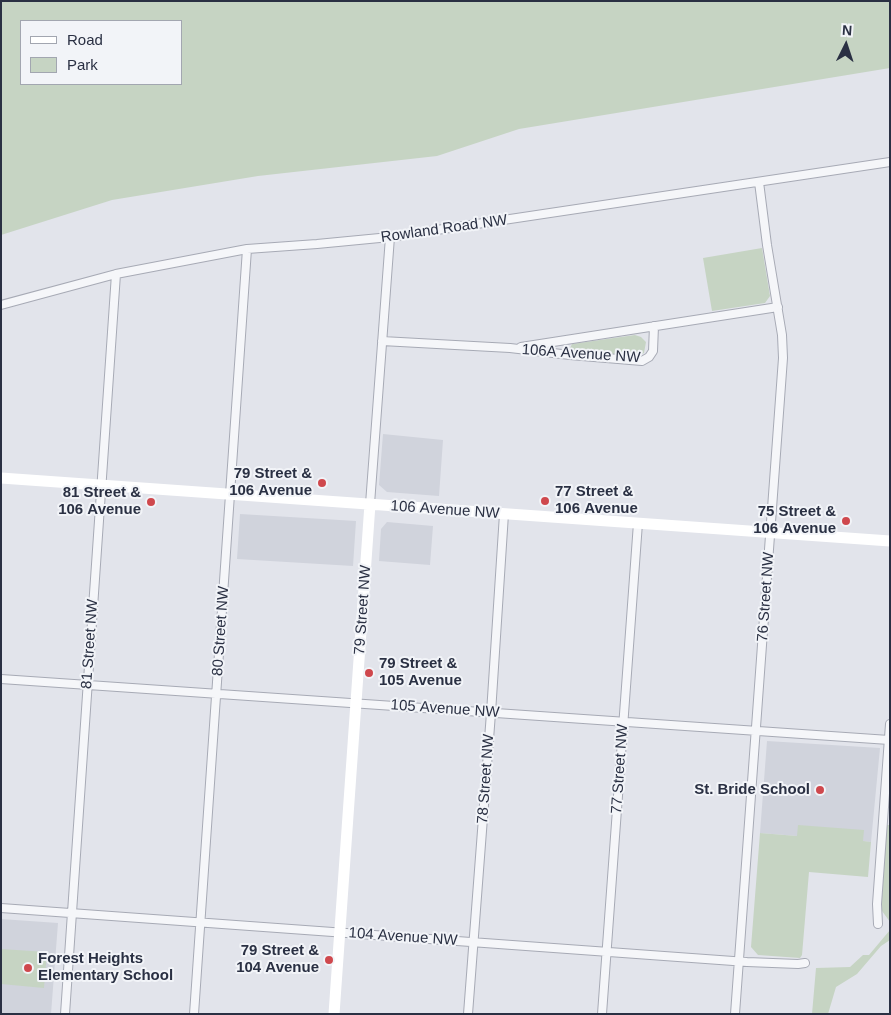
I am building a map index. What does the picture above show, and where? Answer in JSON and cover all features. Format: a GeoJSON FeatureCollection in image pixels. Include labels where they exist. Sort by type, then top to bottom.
{"type":"FeatureCollection","features":[{"type":"Feature","properties":{"kind":"main road","name":"106 Avenue NW"},"geometry":{"type":"LineString","coordinates":[[1,478],[890,541]]}},
{"type":"Feature","properties":{"kind":"main road","name":"79 Street NW"},"geometry":{"type":"LineString","coordinates":[[334,1014],[370,504]]}},
{"type":"Feature","properties":{"kind":"street","name":"Rowland Road NW"},"geometry":{"type":"LineString","coordinates":[[1,305],[116,274],[247,249],[390,237],[890,162]]}},
{"type":"Feature","properties":{"kind":"street","name":"76 Street NW"},"geometry":{"type":"LineString","coordinates":[[735,1014],[783,358],[782,335],[759,182]]}},
{"type":"Feature","properties":{"kind":"street","name":"79 Street NW"},"geometry":{"type":"LineString","coordinates":[[370,504],[390,237]]}},
{"type":"Feature","properties":{"kind":"street","name":"80 Street NW"},"geometry":{"type":"LineString","coordinates":[[194,1014],[247,249]]}},
{"type":"Feature","properties":{"kind":"street","name":"81 Street NW"},"geometry":{"type":"LineString","coordinates":[[65,1014],[116,274]]}},
{"type":"Feature","properties":{"kind":"street","name":"106A Avenue NW"},"geometry":{"type":"LineString","coordinates":[[510,348],[778,307]]}},
{"type":"Feature","properties":{"kind":"street","name":"106A Avenue NW"},"geometry":{"type":"LineString","coordinates":[[382,340],[510,348],[642,361],[649,358],[653,351],[654,326]]}},
{"type":"Feature","properties":{"kind":"street","name":"78 Street NW"},"geometry":{"type":"LineString","coordinates":[[468,1014],[504,514]]}},
{"type":"Feature","properties":{"kind":"street","name":"77 Street NW"},"geometry":{"type":"LineString","coordinates":[[602,1014],[638,523]]}},
{"type":"Feature","properties":{"kind":"street","name":"105 Avenue NW"},"geometry":{"type":"LineString","coordinates":[[1,679],[889,740]]}},
{"type":"Feature","properties":{"kind":"street"},"geometry":{"type":"LineString","coordinates":[[878,924],[877,904],[886,825],[890,724]]}},
{"type":"Feature","properties":{"kind":"street","name":"104 Avenue NW"},"geometry":{"type":"LineString","coordinates":[[1,908],[739,961],[805,963]]}},
{"type":"Feature","properties":{"kind":"shaded area"},"geometry":{"type":"Polygon","coordinates":[[[383,434],[443,440],[439,496],[387,492],[379,485],[383,434]]]}},
{"type":"Feature","properties":{"kind":"shaded area"},"geometry":{"type":"Polygon","coordinates":[[[240,514],[356,521],[353,566],[237,559],[240,514]]]}},
{"type":"Feature","properties":{"kind":"shaded area"},"geometry":{"type":"Polygon","coordinates":[[[387,522],[433,526],[430,565],[379,561],[381,529],[387,522]]]}},
{"type":"Feature","properties":{"kind":"shaded area","name":"St. Bride School"},"geometry":{"type":"Polygon","coordinates":[[[767,741],[880,748],[871,842],[760,833],[767,741]]]}},
{"type":"Feature","properties":{"kind":"shaded area","name":"Forest Heights Elementary School"},"geometry":{"type":"Polygon","coordinates":[[[1,919],[58,923],[51,1014],[1,1014],[1,919]]]}},
{"type":"Feature","properties":{"kind":"green space"},"geometry":{"type":"Polygon","coordinates":[[[1,1],[890,1],[890,68],[519,129],[437,156],[258,176],[112,200],[1,235],[1,1]]]}},
{"type":"Feature","properties":{"kind":"green space"},"geometry":{"type":"Polygon","coordinates":[[[762,248],[770,296],[765,303],[712,311],[703,258],[762,248]]]}},
{"type":"Feature","properties":{"kind":"green space"},"geometry":{"type":"Polygon","coordinates":[[[635,335],[641,337],[646,342],[644,353],[638,356],[577,352],[572,351],[570,348],[572,344],[635,335]]]}},
{"type":"Feature","properties":{"kind":"green space"},"geometry":{"type":"Polygon","coordinates":[[[798,825],[864,830],[863,841],[871,842],[868,877],[809,872],[802,955],[800,958],[758,955],[751,947],[760,833],[797,836],[798,825]]]}},
{"type":"Feature","properties":{"kind":"green space"},"geometry":{"type":"Polygon","coordinates":[[[883,825],[890,825],[890,922],[877,904],[883,825]]]}},
{"type":"Feature","properties":{"kind":"green space"},"geometry":{"type":"Polygon","coordinates":[[[890,930],[890,940],[881,946],[857,974],[836,987],[828,1014],[812,1014],[816,968],[850,967],[863,955],[869,955],[890,930]]]}},
{"type":"Feature","properties":{"kind":"green space"},"geometry":{"type":"Polygon","coordinates":[[[1,949],[47,952],[44,988],[1,984],[1,949]]]}},
{"type":"Feature","properties":{"kind":"place","name":"79 Street & 106 Avenue"},"geometry":{"type":"Point","coordinates":[322,483]}},
{"type":"Feature","properties":{"kind":"place","name":"77 Street & 106 Avenue"},"geometry":{"type":"Point","coordinates":[545,501]}},
{"type":"Feature","properties":{"kind":"place","name":"81 Street & 106 Avenue"},"geometry":{"type":"Point","coordinates":[151,502]}},
{"type":"Feature","properties":{"kind":"place","name":"75 Street & 106 Avenue"},"geometry":{"type":"Point","coordinates":[846,521]}},
{"type":"Feature","properties":{"kind":"place","name":"79 Street & 105 Avenue"},"geometry":{"type":"Point","coordinates":[369,673]}},
{"type":"Feature","properties":{"kind":"place","name":"St. Bride School"},"geometry":{"type":"Point","coordinates":[820,790]}},
{"type":"Feature","properties":{"kind":"place","name":"79 Street & 104 Avenue"},"geometry":{"type":"Point","coordinates":[329,960]}},
{"type":"Feature","properties":{"kind":"place","name":"Forest Heights Elementary School"},"geometry":{"type":"Point","coordinates":[28,968]}}]}
